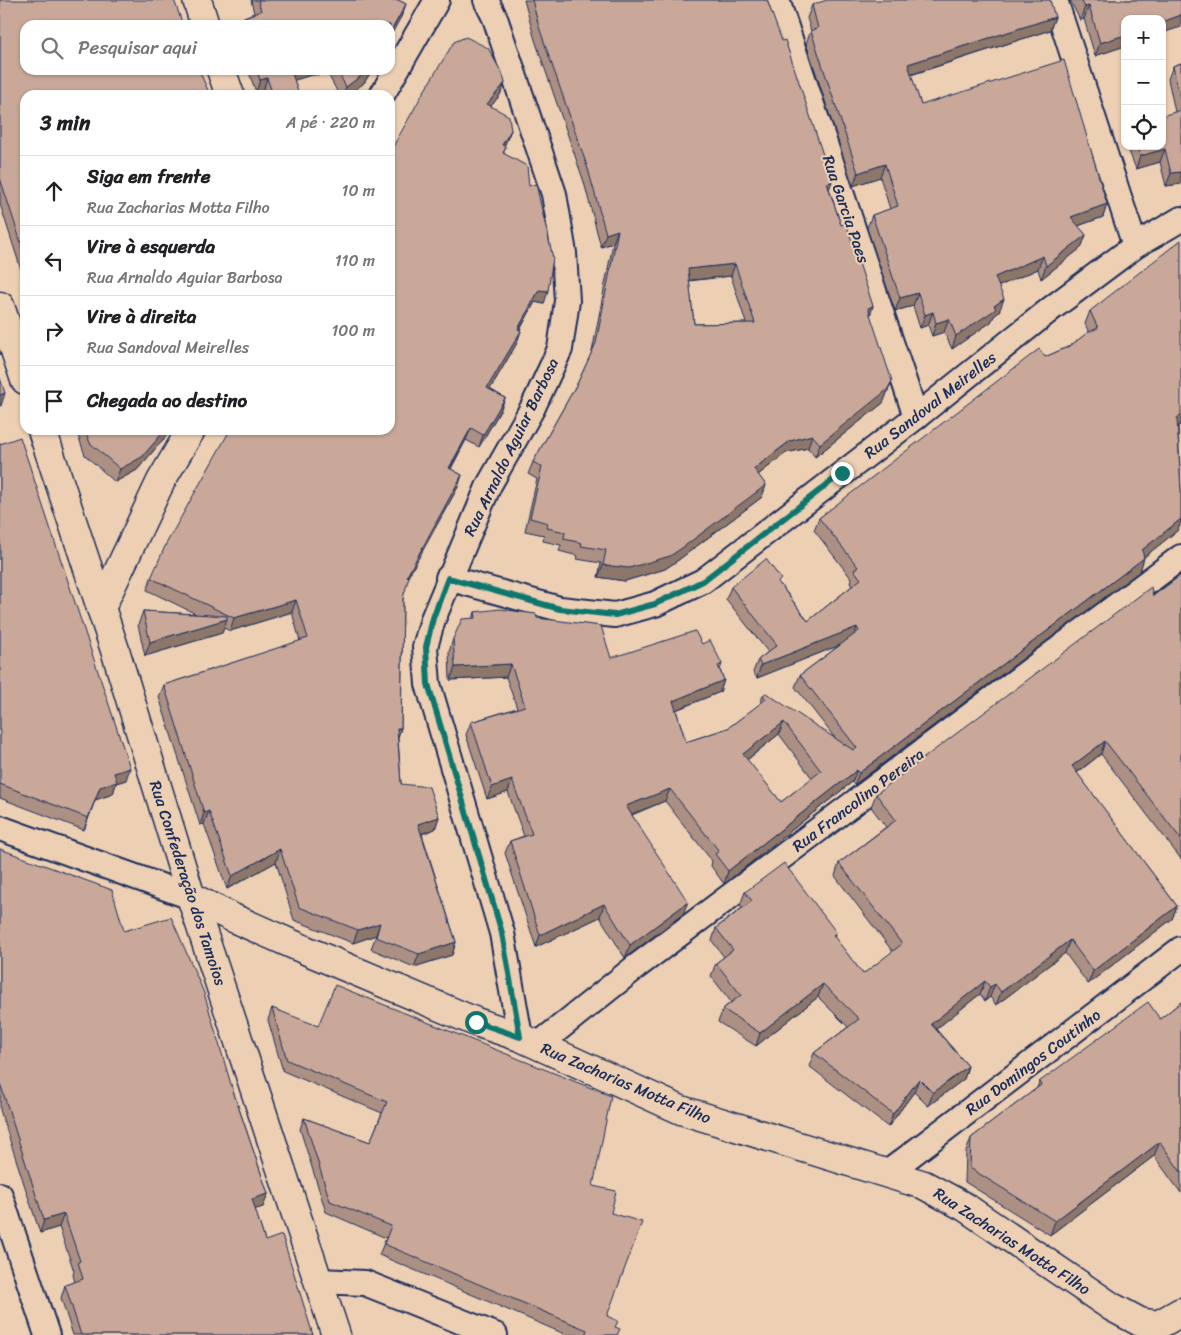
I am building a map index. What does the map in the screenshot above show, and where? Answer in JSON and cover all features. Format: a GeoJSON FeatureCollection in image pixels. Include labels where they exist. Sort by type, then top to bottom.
{"type":"FeatureCollection","features":[{"type":"Feature","properties":{"kind":"main road"},"geometry":{"type":"LineString","coordinates":[[197,0],[203,20]]}},
{"type":"Feature","properties":{"kind":"main road"},"geometry":{"type":"LineString","coordinates":[[223,75],[228,90]]}},
{"type":"Feature","properties":{"kind":"main road"},"geometry":{"type":"LineString","coordinates":[[0,306],[20,365]]}},
{"type":"Feature","properties":{"kind":"main road","name":"Rua Confederação dos Tamoios"},"geometry":{"type":"LineString","coordinates":[[44,435],[101,608],[191,897],[336,1335]]}},
{"type":"Feature","properties":{"kind":"main road"},"geometry":{"type":"LineString","coordinates":[[101,608],[161,481],[188,435]]}},
{"type":"Feature","properties":{"kind":"main road","name":"Rua Zacharias Motta Filho"},"geometry":{"type":"LineString","coordinates":[[191,897],[310,952],[476,1022],[529,1041],[681,1110],[924,1185],[964,1207],[1112,1307],[1140,1322],[1158,1325],[1181,1312]]}},
{"type":"Feature","properties":{"kind":"street"},"geometry":{"type":"LineString","coordinates":[[395,73],[437,0]]}},
{"type":"Feature","properties":{"kind":"street","name":"Rua Arnaldo Aguiar Barbosa"},"geometry":{"type":"LineString","coordinates":[[486,0],[494,18],[554,194],[564,252],[567,301],[560,349],[533,407],[489,485],[448,578],[433,618],[426,647],[428,684],[502,933],[529,1041]]}},
{"type":"Feature","properties":{"kind":"street","name":"Rua Garcia Paes"},"geometry":{"type":"LineString","coordinates":[[777,0],[916,417]]}},
{"type":"Feature","properties":{"kind":"street"},"geometry":{"type":"LineString","coordinates":[[1055,0],[1135,246]]}},
{"type":"Feature","properties":{"kind":"street"},"geometry":{"type":"LineString","coordinates":[[385,90],[394,75]]}},
{"type":"Feature","properties":{"kind":"street","name":"Rua Sandoval Meirelles"},"geometry":{"type":"LineString","coordinates":[[448,578],[560,609],[615,615],[655,604],[703,581],[916,417],[1052,308],[1135,246],[1181,218]]}},
{"type":"Feature","properties":{"kind":"street","name":"Rua Francolino Pereira"},"geometry":{"type":"LineString","coordinates":[[529,1041],[637,966],[1181,557]]}},
{"type":"Feature","properties":{"kind":"street","name":"Rua Zacharias Motta Filho"},"geometry":{"type":"LineString","coordinates":[[0,828],[191,897]]}},
{"type":"Feature","properties":{"kind":"street","name":"Rua Domingos Coutinho"},"geometry":{"type":"LineString","coordinates":[[886,1174],[1181,949]]}},
{"type":"Feature","properties":{"kind":"street"},"geometry":{"type":"LineString","coordinates":[[0,1195],[47,1335]]}},
{"type":"Feature","properties":{"kind":"street"},"geometry":{"type":"LineString","coordinates":[[318,1281],[364,1283],[495,1335]]}},
{"type":"Feature","properties":{"kind":"building"},"geometry":{"type":"Polygon","coordinates":[[[0,0],[174,0],[181,20],[20,20],[20,75],[201,75],[208,90],[20,90],[20,240],[0,178],[0,0]]]}},
{"type":"Feature","properties":{"kind":"building"},"geometry":{"type":"Polygon","coordinates":[[[258,0],[398,0],[406,4],[395,24],[395,20],[245,20],[244,17],[261,11],[258,0]]]}},
{"type":"Feature","properties":{"kind":"building"},"geometry":{"type":"Polygon","coordinates":[[[532,0],[767,0],[782,41],[785,40],[832,182],[827,183],[841,225],[846,223],[873,306],[868,308],[892,381],[887,390],[820,444],[812,435],[790,441],[754,469],[766,485],[682,548],[670,556],[629,568],[603,565],[606,550],[581,546],[582,543],[564,539],[565,532],[547,528],[548,523],[530,518],[542,467],[533,462],[578,382],[596,343],[618,230],[606,234],[588,169],[539,27],[532,0]],[[735,264],[688,269],[694,324],[755,323],[735,264]]]}},
{"type":"Feature","properties":{"kind":"building"},"geometry":{"type":"Polygon","coordinates":[[[827,0],[1050,0],[1055,17],[908,64],[921,105],[1064,60],[1107,204],[1071,217],[1086,235],[1046,266],[1043,256],[995,277],[1004,299],[994,306],[996,309],[956,336],[949,319],[936,323],[933,312],[925,315],[918,293],[900,298],[872,215],[898,206],[885,164],[858,173],[811,31],[818,28],[812,5],[827,0]]]}},
{"type":"Feature","properties":{"kind":"building"},"geometry":{"type":"Polygon","coordinates":[[[1081,0],[1181,0],[1181,15],[1166,21],[1166,15],[1121,15],[1121,36],[1100,43],[1089,6],[1085,7],[1081,0]]]}},
{"type":"Feature","properties":{"kind":"building"},"geometry":{"type":"Polygon","coordinates":[[[466,37],[488,48],[503,75],[505,83],[487,104],[509,116],[511,130],[502,145],[506,147],[503,153],[527,166],[529,186],[536,184],[553,258],[548,291],[539,290],[518,329],[521,331],[487,388],[505,398],[483,435],[471,428],[449,468],[462,475],[407,576],[409,577],[403,598],[401,728],[397,728],[401,784],[429,787],[439,817],[418,824],[456,942],[419,954],[376,937],[380,923],[358,930],[299,907],[280,849],[232,876],[209,811],[204,813],[164,685],[308,638],[296,600],[234,618],[151,578],[166,544],[227,435],[395,435],[395,143],[454,42],[466,37]]]}},
{"type":"Feature","properties":{"kind":"building"},"geometry":{"type":"Polygon","coordinates":[[[1181,63],[1181,103],[1173,66],[1181,63]]]}},
{"type":"Feature","properties":{"kind":"building"},"geometry":{"type":"Polygon","coordinates":[[[258,75],[293,75],[297,90],[271,90],[267,78],[260,80],[258,75]]]}},
{"type":"Feature","properties":{"kind":"building"},"geometry":{"type":"Polygon","coordinates":[[[340,75],[362,75],[346,87],[340,75]]]}},
{"type":"Feature","properties":{"kind":"building"},"geometry":{"type":"Polygon","coordinates":[[[1181,110],[1181,172],[1171,173],[1165,150],[1166,115],[1181,110]]]}},
{"type":"Feature","properties":{"kind":"building"},"geometry":{"type":"Polygon","coordinates":[[[1138,150],[1161,150],[1140,156],[1138,150]]]}},
{"type":"Feature","properties":{"kind":"building"},"geometry":{"type":"Polygon","coordinates":[[[1181,240],[1181,415],[1177,418],[1181,519],[1142,550],[1144,558],[859,773],[857,770],[728,871],[715,854],[719,851],[670,789],[626,806],[688,902],[630,945],[604,904],[540,935],[510,841],[532,834],[512,780],[492,787],[471,722],[525,706],[511,664],[455,667],[453,639],[462,619],[476,618],[475,612],[500,609],[536,614],[537,618],[601,626],[611,658],[695,631],[702,644],[710,640],[722,664],[718,666],[724,680],[673,701],[686,742],[728,728],[766,699],[763,695],[766,693],[853,750],[857,748],[800,675],[859,631],[857,627],[761,665],[758,660],[777,645],[731,587],[766,559],[781,579],[778,582],[808,621],[861,579],[854,570],[858,567],[819,518],[1039,349],[1045,357],[1070,346],[1087,333],[1098,328],[1090,311],[1181,240]],[[784,722],[743,754],[781,802],[821,771],[784,722]]]}},
{"type":"Feature","properties":{"kind":"building"},"geometry":{"type":"Polygon","coordinates":[[[0,378],[5,393],[0,395],[0,378]]]}},
{"type":"Feature","properties":{"kind":"building"},"geometry":{"type":"Polygon","coordinates":[[[87,435],[161,435],[142,457],[120,469],[90,443],[87,435]]]}},
{"type":"Feature","properties":{"kind":"building"},"geometry":{"type":"Polygon","coordinates":[[[20,437],[130,768],[114,773],[117,782],[100,787],[88,818],[0,784],[0,444],[20,437]]]}},
{"type":"Feature","properties":{"kind":"building"},"geometry":{"type":"Polygon","coordinates":[[[1181,575],[1181,839],[1105,741],[1072,766],[1177,906],[1093,971],[1070,940],[1001,992],[995,984],[990,987],[985,981],[931,1024],[968,1066],[933,1093],[919,1079],[893,1114],[814,1053],[859,1019],[823,984],[760,1033],[723,1009],[741,995],[716,963],[733,950],[716,928],[752,901],[745,892],[784,863],[836,932],[833,935],[863,974],[902,944],[839,863],[896,820],[876,794],[1151,587],[1153,596],[1181,575]]]}},
{"type":"Feature","properties":{"kind":"building"},"geometry":{"type":"Polygon","coordinates":[[[143,611],[227,616],[227,619],[150,642],[143,611]]]}},
{"type":"Feature","properties":{"kind":"building"},"geometry":{"type":"Polygon","coordinates":[[[0,849],[112,890],[124,931],[171,917],[204,993],[233,1091],[268,1194],[252,1199],[265,1241],[282,1235],[313,1335],[81,1335],[65,1285],[83,1279],[78,1262],[80,1261],[64,1214],[44,1220],[0,1083],[0,849]]]}},
{"type":"Feature","properties":{"kind":"building"},"geometry":{"type":"Polygon","coordinates":[[[335,985],[611,1096],[593,1186],[616,1191],[611,1213],[642,1222],[607,1316],[618,1321],[615,1327],[620,1329],[617,1335],[585,1335],[587,1330],[384,1244],[391,1226],[330,1201],[304,1118],[370,1142],[387,1102],[287,1060],[272,1008],[318,1026],[335,985]]]}},
{"type":"Feature","properties":{"kind":"building"},"geometry":{"type":"Polygon","coordinates":[[[1148,1002],[1160,1019],[1181,1002],[1181,1172],[1160,1142],[1055,1221],[970,1168],[971,1138],[1041,1085],[1039,1082],[1148,1002]]]}},
{"type":"Feature","properties":{"kind":"route"},"geometry":{"type":"LineString","coordinates":[[476,1022],[520,1037],[502,933],[428,684],[426,647],[433,618],[448,578],[560,609],[615,615],[655,604],[703,581],[842,473]]}}]}
